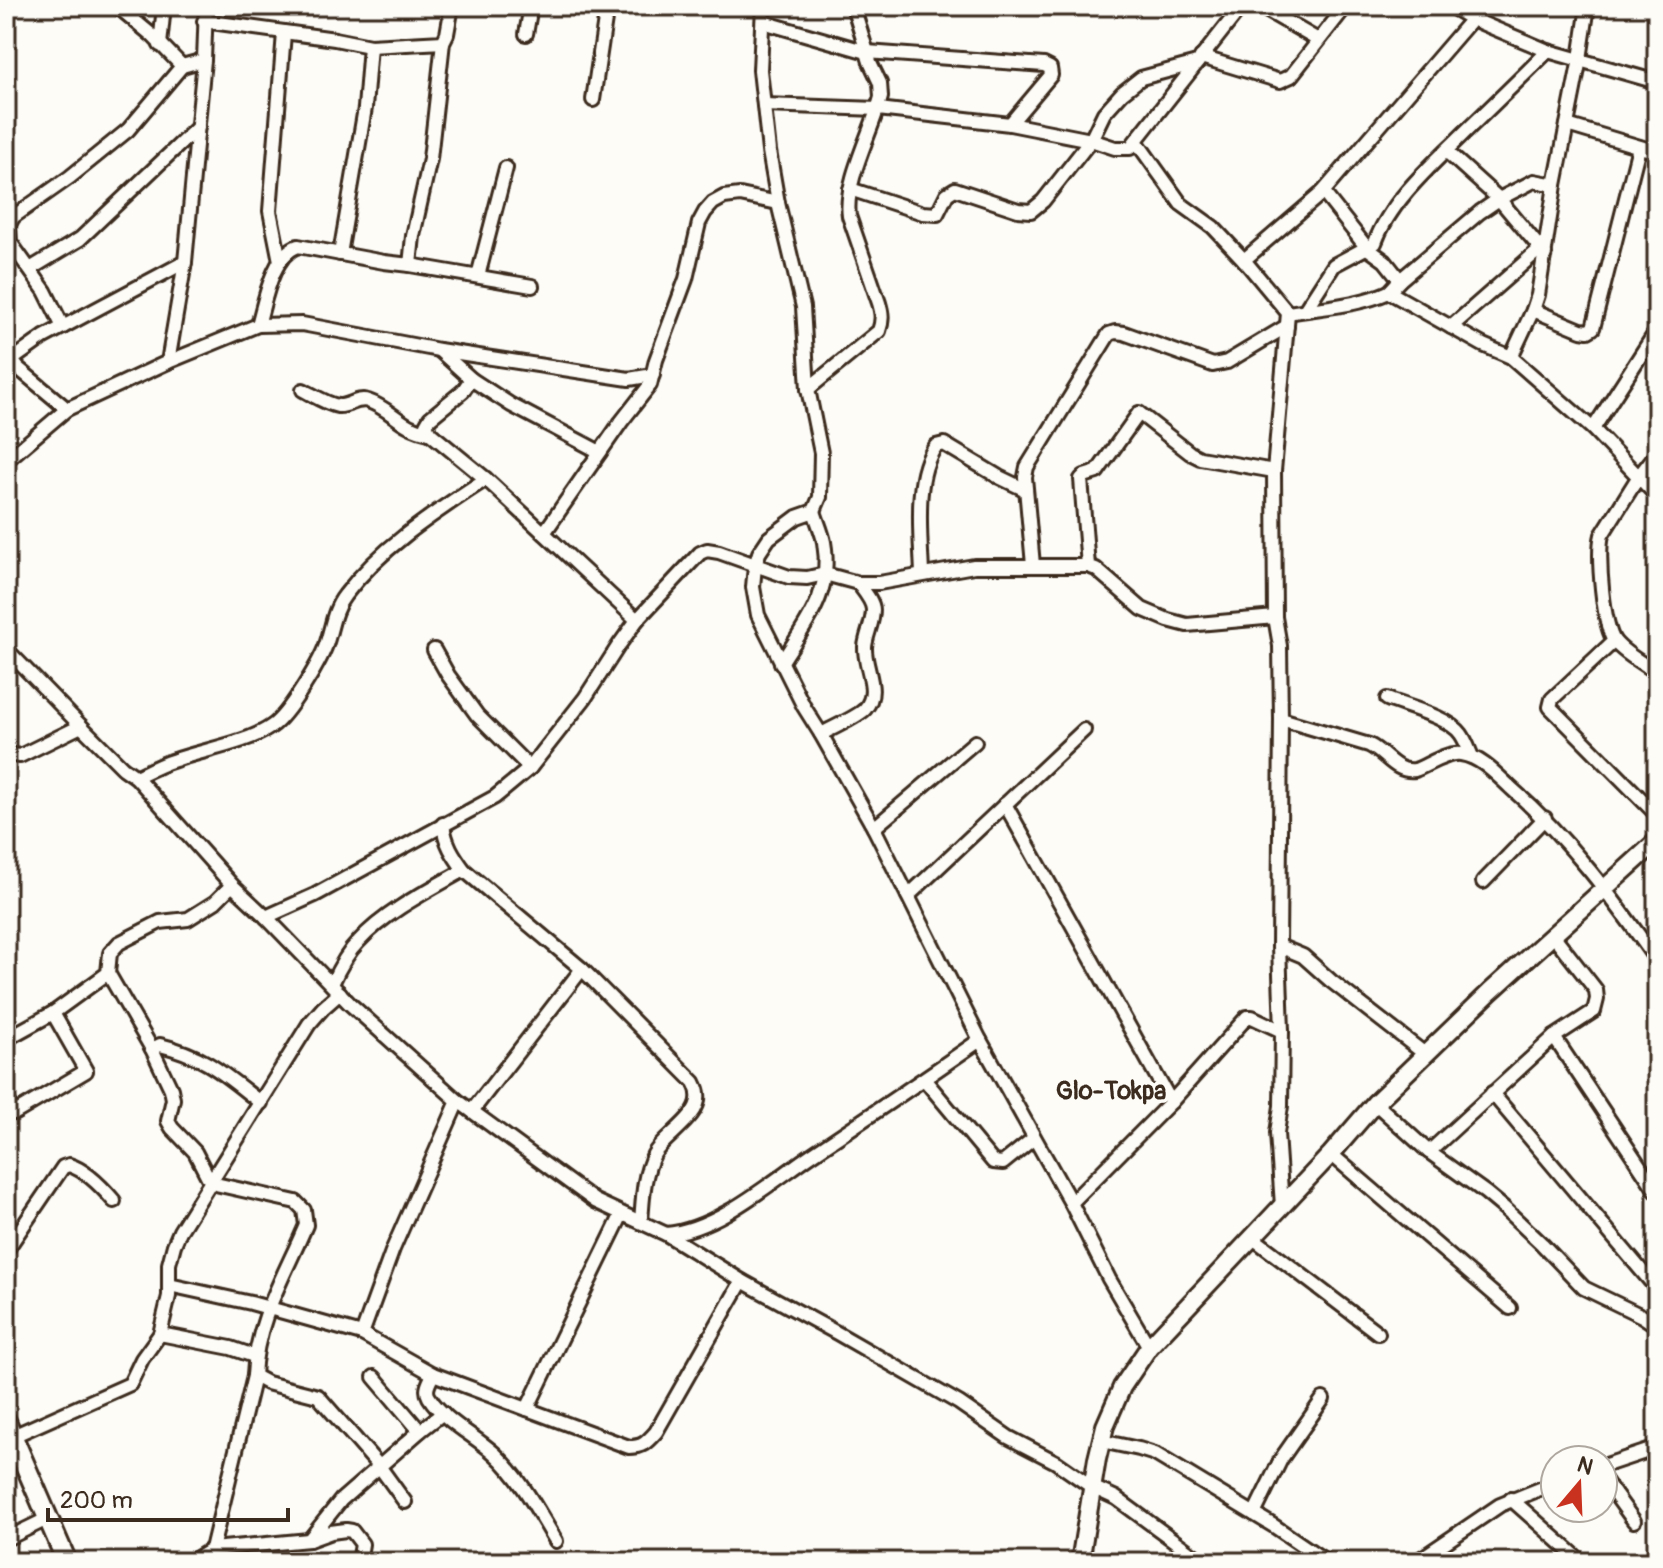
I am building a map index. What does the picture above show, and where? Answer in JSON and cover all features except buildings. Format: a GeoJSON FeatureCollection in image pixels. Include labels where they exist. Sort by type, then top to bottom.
{"type":"FeatureCollection","features":[{"type":"Feature","properties":{"kind":"highway"},"geometry":{"type":"LineString","coordinates":[[9,1428],[67,1562]]}},
{"type":"Feature","properties":{"kind":"main road"},"geometry":{"type":"LineString","coordinates":[[1080,1562],[1105,1426],[1117,1396],[1149,1347],[1375,1103],[1657,841]]}},
{"type":"Feature","properties":{"kind":"street"},"geometry":{"type":"LineString","coordinates":[[117,6],[182,66]]}},
{"type":"Feature","properties":{"kind":"street"},"geometry":{"type":"LineString","coordinates":[[160,45],[164,6]]}},
{"type":"Feature","properties":{"kind":"street"},"geometry":{"type":"LineString","coordinates":[[168,362],[185,262],[204,60],[206,6]]}},
{"type":"Feature","properties":{"kind":"street"},"geometry":{"type":"LineString","coordinates":[[410,265],[413,236],[430,159],[443,42],[452,6]]}},
{"type":"Feature","properties":{"kind":"street"},"geometry":{"type":"LineString","coordinates":[[526,34],[531,6]]}},
{"type":"Feature","properties":{"kind":"street"},"geometry":{"type":"LineString","coordinates":[[593,100],[607,6]]}},
{"type":"Feature","properties":{"kind":"street"},"geometry":{"type":"LineString","coordinates":[[763,6],[760,70],[778,203],[803,307],[808,389],[821,453],[820,497],[814,511],[824,542],[825,574],[819,603],[781,663]]}},
{"type":"Feature","properties":{"kind":"street"},"geometry":{"type":"LineString","coordinates":[[808,389],[879,331],[882,324],[879,303],[848,207],[850,189],[881,97],[880,83],[870,62],[853,6]]}},
{"type":"Feature","properties":{"kind":"street"},"geometry":{"type":"LineString","coordinates":[[1224,6],[1227,25]]}},
{"type":"Feature","properties":{"kind":"street"},"geometry":{"type":"LineString","coordinates":[[764,105],[878,109],[1010,124],[1122,149],[1130,148],[1242,6]]}},
{"type":"Feature","properties":{"kind":"street"},"geometry":{"type":"LineString","coordinates":[[1259,6],[1318,40]]}},
{"type":"Feature","properties":{"kind":"street"},"geometry":{"type":"LineString","coordinates":[[850,189],[923,213],[937,214],[947,194],[955,189],[1018,210],[1031,211],[1043,201],[1091,140],[1104,113],[1134,82],[1199,60],[1280,81],[1291,76],[1346,6]]}},
{"type":"Feature","properties":{"kind":"street"},"geometry":{"type":"LineString","coordinates":[[1450,6],[1510,37],[1548,51],[1657,82]]}},
{"type":"Feature","properties":{"kind":"street"},"geometry":{"type":"LineString","coordinates":[[1511,357],[1538,295],[1543,251],[1588,6]]}},
{"type":"Feature","properties":{"kind":"street"},"geometry":{"type":"LineString","coordinates":[[1244,260],[1323,192],[1472,19]]}},
{"type":"Feature","properties":{"kind":"street"},"geometry":{"type":"LineString","coordinates":[[204,21],[370,46],[443,42]]}},
{"type":"Feature","properties":{"kind":"street"},"geometry":{"type":"LineString","coordinates":[[763,22],[867,52],[1044,65],[1050,68],[1051,75],[1010,124]]}},
{"type":"Feature","properties":{"kind":"street"},"geometry":{"type":"LineString","coordinates":[[280,261],[270,211],[284,33]]}},
{"type":"Feature","properties":{"kind":"street"},"geometry":{"type":"LineString","coordinates":[[340,254],[365,108],[370,46]]}},
{"type":"Feature","properties":{"kind":"street"},"geometry":{"type":"LineString","coordinates":[[1305,310],[1334,265],[1375,243],[1392,211],[1422,174],[1548,51]]}},
{"type":"Feature","properties":{"kind":"street"},"geometry":{"type":"LineString","coordinates":[[63,327],[45,291],[10,242],[8,225],[13,217],[70,177],[128,130],[182,66],[204,60]]}},
{"type":"Feature","properties":{"kind":"street"},"geometry":{"type":"LineString","coordinates":[[1567,125],[1657,152]]}},
{"type":"Feature","properties":{"kind":"street"},"geometry":{"type":"LineString","coordinates":[[30,269],[80,239],[198,127]]}},
{"type":"Feature","properties":{"kind":"street"},"geometry":{"type":"LineString","coordinates":[[1136,141],[1181,204],[1213,227],[1244,260],[1287,320],[1274,471],[1275,617],[1280,646],[1281,719],[1279,946],[1282,1031],[1281,1106],[1277,1133],[1282,1206]]}},
{"type":"Feature","properties":{"kind":"street"},"geometry":{"type":"LineString","coordinates":[[1533,310],[1581,330],[1593,328],[1639,147]]}},
{"type":"Feature","properties":{"kind":"street"},"geometry":{"type":"LineString","coordinates":[[1446,151],[1499,199],[1543,251]]}},
{"type":"Feature","properties":{"kind":"street"},"geometry":{"type":"LineString","coordinates":[[478,276],[506,168]]}},
{"type":"Feature","properties":{"kind":"street"},"geometry":{"type":"LineString","coordinates":[[1033,565],[1025,477],[1027,467],[1109,334],[1124,333],[1213,365],[1227,362],[1305,310],[1370,301],[1389,292],[1499,199],[1534,181],[1555,185]]}},
{"type":"Feature","properties":{"kind":"street"},"geometry":{"type":"LineString","coordinates":[[1323,192],[1367,248],[1385,261],[1400,280]]}},
{"type":"Feature","properties":{"kind":"street"},"geometry":{"type":"LineString","coordinates":[[544,533],[650,385],[705,212],[724,197],[740,195],[778,203]]}},
{"type":"Feature","properties":{"kind":"street"},"geometry":{"type":"LineString","coordinates":[[258,325],[271,278],[290,249],[298,246],[532,286]]}},
{"type":"Feature","properties":{"kind":"street"},"geometry":{"type":"LineString","coordinates":[[1451,327],[1543,251]]}},
{"type":"Feature","properties":{"kind":"street"},"geometry":{"type":"LineString","coordinates":[[67,409],[9,358],[185,262]]}},
{"type":"Feature","properties":{"kind":"street"},"geometry":{"type":"LineString","coordinates":[[1389,292],[1483,345],[1511,357],[1593,429],[1657,496]]}},
{"type":"Feature","properties":{"kind":"street"},"geometry":{"type":"LineString","coordinates":[[6,461],[67,409],[258,325],[302,324],[439,350],[629,379],[653,375]]}},
{"type":"Feature","properties":{"kind":"street"},"geometry":{"type":"LineString","coordinates":[[1593,429],[1657,330]]}},
{"type":"Feature","properties":{"kind":"street"},"geometry":{"type":"LineString","coordinates":[[439,350],[471,379],[511,405],[600,452]]}},
{"type":"Feature","properties":{"kind":"street"},"geometry":{"type":"LineString","coordinates":[[471,379],[463,391],[430,418],[426,425],[430,433],[486,479],[637,620]]}},
{"type":"Feature","properties":{"kind":"street"},"geometry":{"type":"LineString","coordinates":[[629,379],[643,396]]}},
{"type":"Feature","properties":{"kind":"street"},"geometry":{"type":"LineString","coordinates":[[303,390],[338,406],[368,401],[405,425],[430,433]]}},
{"type":"Feature","properties":{"kind":"street"},"geometry":{"type":"LineString","coordinates":[[1088,566],[1081,479],[1097,472],[1136,414],[1143,415],[1200,458],[1274,471]]}},
{"type":"Feature","properties":{"kind":"street"},"geometry":{"type":"LineString","coordinates":[[922,575],[921,489],[930,454],[936,446],[944,444],[1026,490]]}},
{"type":"Feature","properties":{"kind":"street"},"geometry":{"type":"LineString","coordinates":[[1657,453],[1602,535],[1600,544],[1608,629],[1614,641],[1657,673]]}},
{"type":"Feature","properties":{"kind":"street"},"geometry":{"type":"LineString","coordinates":[[136,777],[171,761],[259,734],[275,725],[321,657],[332,619],[343,596],[379,557],[440,509],[486,479]]}},
{"type":"Feature","properties":{"kind":"street"},"geometry":{"type":"LineString","coordinates":[[814,511],[797,517],[769,538],[759,553],[753,587],[758,615],[804,707],[874,828],[980,1040],[1149,1347]]}},
{"type":"Feature","properties":{"kind":"street"},"geometry":{"type":"LineString","coordinates":[[266,917],[325,889],[495,797],[530,768],[585,698],[637,620],[700,553],[707,550],[789,577],[807,578],[825,574],[858,583],[879,583],[974,566],[1088,566],[1096,569],[1142,609],[1168,620],[1187,625],[1275,617]]}},
{"type":"Feature","properties":{"kind":"street"},"geometry":{"type":"LineString","coordinates":[[821,734],[865,710],[871,698],[865,645],[873,610],[872,603],[858,583]]}},
{"type":"Feature","properties":{"kind":"street"},"geometry":{"type":"LineString","coordinates":[[1614,641],[1552,699],[1550,707],[1657,815]]}},
{"type":"Feature","properties":{"kind":"street"},"geometry":{"type":"LineString","coordinates":[[6,649],[123,768],[136,777],[232,885],[350,1004],[458,1101],[595,1201],[666,1234],[742,1281],[949,1396],[1008,1437],[1116,1498],[1203,1562]]}},
{"type":"Feature","properties":{"kind":"street"},"geometry":{"type":"LineString","coordinates":[[434,650],[477,715],[530,768]]}},
{"type":"Feature","properties":{"kind":"street"},"geometry":{"type":"LineString","coordinates":[[1387,699],[1446,721],[1462,735],[1472,757]]}},
{"type":"Feature","properties":{"kind":"street"},"geometry":{"type":"LineString","coordinates":[[1281,719],[1379,749],[1400,770],[1411,772],[1458,753],[1472,757],[1545,818],[1605,888],[1656,958]]}},
{"type":"Feature","properties":{"kind":"street"},"geometry":{"type":"LineString","coordinates":[[6,754],[20,756],[81,726]]}},
{"type":"Feature","properties":{"kind":"street"},"geometry":{"type":"LineString","coordinates":[[908,896],[1084,730]]}},
{"type":"Feature","properties":{"kind":"street"},"geometry":{"type":"LineString","coordinates":[[874,828],[975,742]]}},
{"type":"Feature","properties":{"kind":"street"},"geometry":{"type":"LineString","coordinates":[[1005,804],[1171,1102]]}},
{"type":"Feature","properties":{"kind":"street"},"geometry":{"type":"LineString","coordinates":[[1483,882],[1545,818]]}},
{"type":"Feature","properties":{"kind":"street"},"geometry":{"type":"LineString","coordinates":[[443,824],[444,838],[464,870],[582,969],[694,1082],[699,1095],[698,1105],[656,1150],[645,1174],[641,1222]]}},
{"type":"Feature","properties":{"kind":"street"},"geometry":{"type":"LineString","coordinates":[[9,1428],[130,1384],[142,1359],[160,1334],[169,1296],[169,1264],[180,1231],[309,1024],[336,988],[353,948],[376,925],[464,870]]}},
{"type":"Feature","properties":{"kind":"street"},"geometry":{"type":"LineString","coordinates":[[211,1183],[195,1152],[168,1121],[173,1099],[171,1089],[108,973],[110,953],[119,943],[160,922],[188,919],[215,902],[232,885]]}},
{"type":"Feature","properties":{"kind":"street"},"geometry":{"type":"LineString","coordinates":[[1429,1152],[1554,1037],[1594,1011],[1596,990],[1553,935]]}},
{"type":"Feature","properties":{"kind":"street"},"geometry":{"type":"LineString","coordinates":[[1279,946],[1303,956],[1425,1054]]}},
{"type":"Feature","properties":{"kind":"street"},"geometry":{"type":"LineString","coordinates":[[472,1111],[582,969]]}},
{"type":"Feature","properties":{"kind":"street"},"geometry":{"type":"LineString","coordinates":[[6,1039],[53,1013],[108,973]]}},
{"type":"Feature","properties":{"kind":"street"},"geometry":{"type":"LineString","coordinates":[[6,1098],[15,1113],[86,1071],[53,1013]]}},
{"type":"Feature","properties":{"kind":"street"},"geometry":{"type":"LineString","coordinates":[[1071,1203],[1171,1102],[1247,1017],[1282,1031]]}},
{"type":"Feature","properties":{"kind":"street"},"geometry":{"type":"LineString","coordinates":[[1554,1037],[1657,1192]]}},
{"type":"Feature","properties":{"kind":"street"},"geometry":{"type":"LineString","coordinates":[[666,1234],[691,1230],[759,1192],[980,1040]]}},
{"type":"Feature","properties":{"kind":"street"},"geometry":{"type":"LineString","coordinates":[[152,1049],[160,1045],[201,1058],[261,1103]]}},
{"type":"Feature","properties":{"kind":"street"},"geometry":{"type":"LineString","coordinates":[[924,1079],[993,1162],[1003,1163],[1034,1138]]}},
{"type":"Feature","properties":{"kind":"street"},"geometry":{"type":"LineString","coordinates":[[1492,1093],[1657,1289]]}},
{"type":"Feature","properties":{"kind":"street"},"geometry":{"type":"LineString","coordinates":[[362,1334],[393,1249],[458,1101]]}},
{"type":"Feature","properties":{"kind":"street"},"geometry":{"type":"LineString","coordinates":[[1375,1103],[1429,1152],[1504,1208],[1584,1288],[1657,1326]]}},
{"type":"Feature","properties":{"kind":"street"},"geometry":{"type":"LineString","coordinates":[[1331,1154],[1510,1308]]}},
{"type":"Feature","properties":{"kind":"street"},"geometry":{"type":"LineString","coordinates":[[6,1251],[63,1167],[76,1167],[114,1201]]}},
{"type":"Feature","properties":{"kind":"street"},"geometry":{"type":"LineString","coordinates":[[211,1183],[296,1202],[304,1210],[306,1225],[267,1308],[254,1356],[254,1376],[212,1549]]}},
{"type":"Feature","properties":{"kind":"street"},"geometry":{"type":"LineString","coordinates":[[527,1409],[622,1214]]}},
{"type":"Feature","properties":{"kind":"street"},"geometry":{"type":"LineString","coordinates":[[1253,1238],[1378,1333]]}},
{"type":"Feature","properties":{"kind":"street"},"geometry":{"type":"LineString","coordinates":[[169,1285],[362,1334],[433,1374],[629,1447],[639,1447],[656,1432],[742,1281]]}},
{"type":"Feature","properties":{"kind":"street"},"geometry":{"type":"LineString","coordinates":[[160,1334],[231,1348],[254,1356]]}},
{"type":"Feature","properties":{"kind":"street"},"geometry":{"type":"LineString","coordinates":[[433,1374],[426,1389],[427,1395],[443,1413],[497,1455],[526,1490],[556,1541]]}},
{"type":"Feature","properties":{"kind":"street"},"geometry":{"type":"LineString","coordinates":[[254,1376],[267,1383],[318,1396],[379,1466],[405,1502]]}},
{"type":"Feature","properties":{"kind":"street"},"geometry":{"type":"LineString","coordinates":[[374,1377],[420,1431]]}},
{"type":"Feature","properties":{"kind":"street"},"geometry":{"type":"LineString","coordinates":[[1254,1514],[1281,1459],[1323,1399]]}},
{"type":"Feature","properties":{"kind":"street"},"geometry":{"type":"LineString","coordinates":[[309,1540],[341,1500],[443,1413]]}},
{"type":"Feature","properties":{"kind":"street"},"geometry":{"type":"LineString","coordinates":[[1101,1441],[1155,1454],[1327,1562]]}},
{"type":"Feature","properties":{"kind":"street"},"geometry":{"type":"LineString","coordinates":[[1619,1461],[1657,1448]]}},
{"type":"Feature","properties":{"kind":"street"},"geometry":{"type":"LineString","coordinates":[[1416,1562],[1485,1514],[1511,1499],[1539,1489]]}},
{"type":"Feature","properties":{"kind":"street"},"geometry":{"type":"LineString","coordinates":[[1511,1499],[1582,1562]]}},
{"type":"Feature","properties":{"kind":"street"},"geometry":{"type":"LineString","coordinates":[[1619,1500],[1634,1521]]}},
{"type":"Feature","properties":{"kind":"street"},"geometry":{"type":"LineString","coordinates":[[6,1539],[49,1518]]}},
{"type":"Feature","properties":{"kind":"street"},"geometry":{"type":"LineString","coordinates":[[191,1562],[212,1549],[309,1540],[331,1532],[352,1531],[362,1544],[359,1562]]}},
{"type":"Feature","properties":{"kind":"district","name":"Glo-Tokpa"},"geometry":{"type":"Point","coordinates":[1111,1090]}}]}
